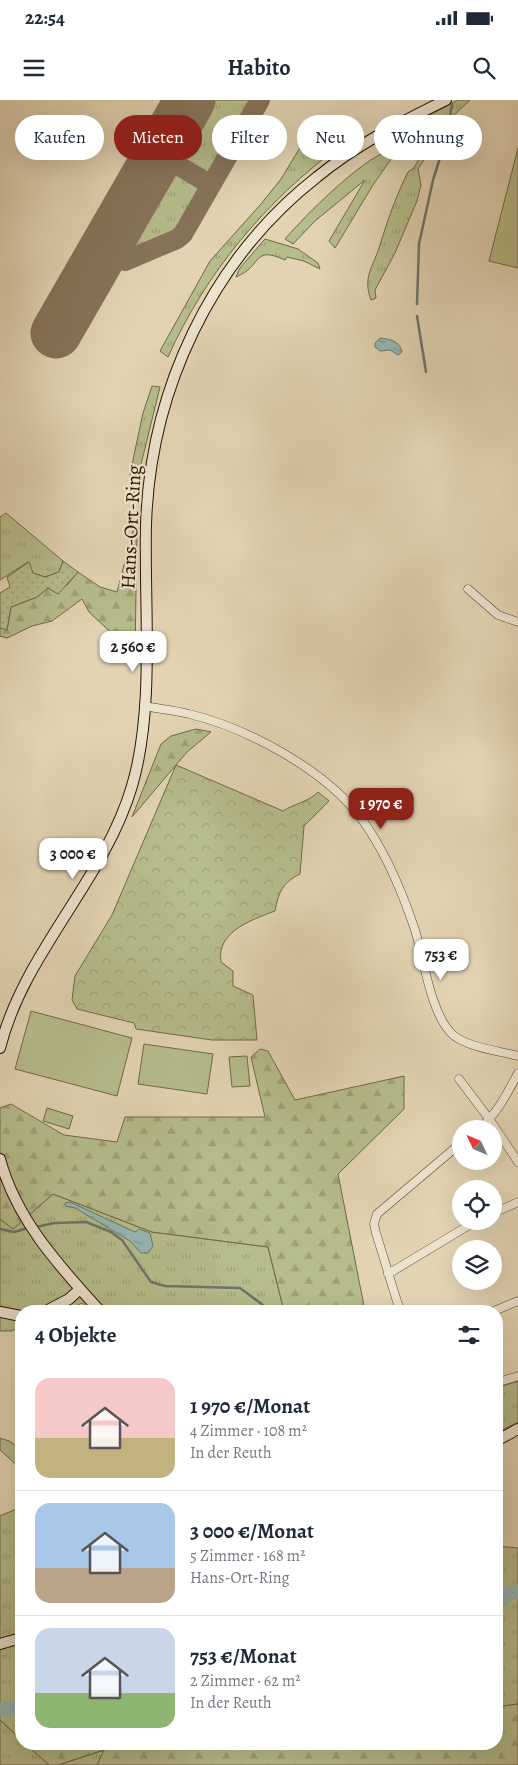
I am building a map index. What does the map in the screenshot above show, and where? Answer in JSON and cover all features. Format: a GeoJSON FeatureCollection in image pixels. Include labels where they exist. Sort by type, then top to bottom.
{"type":"FeatureCollection","features":[{"type":"Feature","properties":{"kind":"main road","name":"Hans-Ort-Ring"},"geometry":{"type":"LineString","coordinates":[[0,1048],[12,1010],[28,978],[83,889],[117,823],[132,787],[138,758],[144,706],[146,525],[152,456],[159,421],[170,386],[205,308],[227,273],[253,239],[283,206],[316,177],[352,151],[446,100]]}},
{"type":"Feature","properties":{"kind":"main road"},"geometry":{"type":"LineString","coordinates":[[0,1159],[16,1204],[50,1254],[95,1305]]}},
{"type":"Feature","properties":{"kind":"main road"},"geometry":{"type":"LineString","coordinates":[[58,1305],[69,1299],[80,1289]]}},
{"type":"Feature","properties":{"kind":"main road"},"geometry":{"type":"LineString","coordinates":[[0,1312],[15,1315]]}},
{"type":"Feature","properties":{"kind":"main road"},"geometry":{"type":"LineString","coordinates":[[503,1437],[518,1429]]}},
{"type":"Feature","properties":{"kind":"main road"},"geometry":{"type":"LineString","coordinates":[[0,1644],[15,1640]]}},
{"type":"Feature","properties":{"kind":"street"},"geometry":{"type":"LineString","coordinates":[[468,589],[498,615],[518,622]]}},
{"type":"Feature","properties":{"kind":"street"},"geometry":{"type":"LineString","coordinates":[[144,706],[204,718],[260,740],[320,779],[360,818],[402,890],[438,1012],[450,1033],[461,1041],[518,1056]]}},
{"type":"Feature","properties":{"kind":"street"},"geometry":{"type":"LineString","coordinates":[[459,1079],[490,1120],[518,1073]]}},
{"type":"Feature","properties":{"kind":"street"},"geometry":{"type":"LineString","coordinates":[[502,1138],[518,1162]]}},
{"type":"Feature","properties":{"kind":"street"},"geometry":{"type":"LineString","coordinates":[[398,1305],[376,1233],[374,1224],[377,1214],[452,1151]]}},
{"type":"Feature","properties":{"kind":"street"},"geometry":{"type":"LineString","coordinates":[[502,1209],[518,1202]]}},
{"type":"Feature","properties":{"kind":"street"},"geometry":{"type":"LineString","coordinates":[[388,1274],[461,1230]]}},
{"type":"Feature","properties":{"kind":"street"},"geometry":{"type":"LineString","coordinates":[[503,1308],[518,1302]]}},
{"type":"Feature","properties":{"kind":"street"},"geometry":{"type":"LineString","coordinates":[[503,1380],[518,1376]]}},
{"type":"Feature","properties":{"kind":"green space"},"geometry":{"type":"Polygon","coordinates":[[[205,100],[256,100],[248,115],[212,115],[212,160],[222,160],[213,170],[206,173],[192,170],[184,160],[202,160],[202,115],[196,115],[205,100]]]}},
{"type":"Feature","properties":{"kind":"green space"},"geometry":{"type":"Polygon","coordinates":[[[458,100],[470,100],[454,115],[430,115],[458,100]]]}},
{"type":"Feature","properties":{"kind":"green space"},"geometry":{"type":"Polygon","coordinates":[[[518,148],[518,268],[489,261],[518,148]]]}},
{"type":"Feature","properties":{"kind":"green space"},"geometry":{"type":"Polygon","coordinates":[[[297,153],[297,160],[322,160],[287,190],[241,240],[200,296],[168,357],[160,351],[210,261],[281,179],[297,153]]]}},
{"type":"Feature","properties":{"kind":"green space"},"geometry":{"type":"Polygon","coordinates":[[[374,159],[390,160],[335,248],[329,241],[365,180],[315,221],[293,244],[285,239],[334,189],[374,159]]]}},
{"type":"Feature","properties":{"kind":"green space"},"geometry":{"type":"Polygon","coordinates":[[[418,160],[424,160],[418,169],[421,185],[417,201],[395,253],[375,290],[376,298],[371,300],[368,284],[370,271],[400,190],[408,172],[414,168],[418,160]]]}},
{"type":"Feature","properties":{"kind":"green space"},"geometry":{"type":"Polygon","coordinates":[[[172,174],[180,174],[198,189],[197,200],[178,234],[135,252],[129,249],[127,244],[128,236],[143,204],[158,185],[172,174]]]}},
{"type":"Feature","properties":{"kind":"green space"},"geometry":{"type":"Polygon","coordinates":[[[265,239],[298,249],[318,263],[320,269],[304,261],[287,257],[285,260],[267,255],[262,256],[250,268],[236,277],[240,268],[265,239]]]}},
{"type":"Feature","properties":{"kind":"green space"},"geometry":{"type":"Polygon","coordinates":[[[152,386],[160,387],[133,497],[130,474],[143,413],[152,386]]]}},
{"type":"Feature","properties":{"kind":"green space"},"geometry":{"type":"Polygon","coordinates":[[[6,513],[63,561],[59,572],[45,577],[33,573],[28,562],[0,580],[0,517],[6,513]]]}},
{"type":"Feature","properties":{"kind":"green space"},"geometry":{"type":"Polygon","coordinates":[[[137,530],[135,655],[89,612],[82,599],[52,621],[32,626],[7,638],[0,636],[0,627],[7,630],[11,607],[37,597],[48,588],[67,585],[78,572],[100,587],[117,592],[133,531],[137,530]]]}},
{"type":"Feature","properties":{"kind":"green space"},"geometry":{"type":"Polygon","coordinates":[[[63,561],[78,572],[58,594],[48,588],[37,597],[11,607],[7,630],[0,628],[0,593],[10,587],[7,577],[29,562],[33,573],[45,577],[59,572],[63,561]]]}},
{"type":"Feature","properties":{"kind":"green space"},"geometry":{"type":"Polygon","coordinates":[[[196,729],[211,732],[187,752],[132,817],[161,744],[171,736],[196,729]]]}},
{"type":"Feature","properties":{"kind":"green space"},"geometry":{"type":"Polygon","coordinates":[[[176,765],[283,811],[311,798],[318,792],[329,801],[304,826],[300,874],[285,884],[275,911],[246,923],[237,929],[224,943],[221,952],[221,962],[233,971],[233,986],[253,995],[257,1040],[212,1040],[136,1029],[134,1023],[77,1009],[72,1000],[75,976],[112,915],[176,765]]]}},
{"type":"Feature","properties":{"kind":"green space"},"geometry":{"type":"Polygon","coordinates":[[[31,1011],[132,1038],[117,1096],[15,1069],[31,1011]]]}},
{"type":"Feature","properties":{"kind":"green space"},"geometry":{"type":"Polygon","coordinates":[[[144,1044],[213,1054],[207,1094],[138,1084],[144,1044]]]}},
{"type":"Feature","properties":{"kind":"green space"},"geometry":{"type":"Polygon","coordinates":[[[260,1049],[268,1051],[295,1100],[404,1076],[404,1109],[338,1174],[364,1305],[282,1305],[268,1247],[152,1232],[53,1194],[13,1229],[0,1219],[0,1108],[11,1104],[64,1135],[117,1142],[125,1117],[265,1117],[251,1057],[260,1049]]]}},
{"type":"Feature","properties":{"kind":"green space"},"geometry":{"type":"Polygon","coordinates":[[[247,1056],[250,1086],[232,1087],[229,1057],[247,1056]]]}},
{"type":"Feature","properties":{"kind":"green space"},"geometry":{"type":"Polygon","coordinates":[[[47,1108],[73,1116],[69,1129],[43,1121],[47,1108]]]}},
{"type":"Feature","properties":{"kind":"green space"},"geometry":{"type":"Polygon","coordinates":[[[53,1194],[152,1232],[268,1247],[282,1305],[84,1305],[82,1303],[78,1305],[15,1305],[15,1329],[0,1331],[0,1219],[13,1229],[53,1194]]]}},
{"type":"Feature","properties":{"kind":"green space"},"geometry":{"type":"Polygon","coordinates":[[[518,1381],[518,1422],[503,1430],[503,1386],[518,1381]]]}},
{"type":"Feature","properties":{"kind":"green space"},"geometry":{"type":"Polygon","coordinates":[[[0,1438],[15,1445],[15,1464],[0,1450],[0,1438]]]}},
{"type":"Feature","properties":{"kind":"green space"},"geometry":{"type":"Polygon","coordinates":[[[15,1510],[15,1705],[0,1709],[0,1516],[15,1510]]]}},
{"type":"Feature","properties":{"kind":"green space"},"geometry":{"type":"Polygon","coordinates":[[[503,1547],[518,1548],[518,1704],[503,1706],[503,1547]]]}},
{"type":"Feature","properties":{"kind":"green space"},"geometry":{"type":"Polygon","coordinates":[[[518,1704],[518,1765],[97,1765],[104,1750],[503,1750],[503,1706],[518,1704]]]}},
{"type":"Feature","properties":{"kind":"green space"},"geometry":{"type":"Polygon","coordinates":[[[15,1705],[15,1734],[0,1720],[0,1709],[15,1705]]]}},
{"type":"Feature","properties":{"kind":"green space"},"geometry":{"type":"Polygon","coordinates":[[[0,1720],[15,1734],[15,1750],[33,1750],[49,1765],[0,1765],[0,1720]]]}},
{"type":"Feature","properties":{"kind":"green space"},"geometry":{"type":"Polygon","coordinates":[[[33,1750],[104,1750],[58,1765],[49,1765],[33,1750]]]}},
{"type":"Feature","properties":{"kind":"green space"},"geometry":{"type":"Polygon","coordinates":[[[104,1750],[105,1750],[97,1765],[58,1765],[104,1750]]]}},
{"type":"Feature","properties":{"kind":"water"},"geometry":{"type":"Polygon","coordinates":[[[380,338],[397,343],[402,352],[398,355],[390,350],[380,351],[375,347],[375,343],[380,338]]]}},
{"type":"Feature","properties":{"kind":"water"},"geometry":{"type":"Polygon","coordinates":[[[70,1202],[135,1232],[139,1229],[150,1233],[153,1246],[148,1253],[141,1253],[130,1241],[75,1208],[65,1206],[65,1203],[70,1202]]]}},
{"type":"Feature","properties":{"kind":"waterway"},"geometry":{"type":"LineString","coordinates":[[417,304],[419,244],[433,180],[446,139],[452,104]]}},
{"type":"Feature","properties":{"kind":"waterway"},"geometry":{"type":"LineString","coordinates":[[417,316],[426,372]]}},
{"type":"Feature","properties":{"kind":"waterway"},"geometry":{"type":"LineString","coordinates":[[36,1227],[54,1223],[86,1222],[111,1232],[122,1240],[151,1282],[165,1286],[240,1288],[263,1305]]}},
{"type":"Feature","properties":{"kind":"waterway"},"geometry":{"type":"LineString","coordinates":[[0,1229],[14,1232],[28,1228]]}},
{"type":"Feature","properties":{"kind":"waterway"},"geometry":{"type":"LineString","coordinates":[[503,1598],[510,1593],[518,1591]]}},
{"type":"Feature","properties":{"kind":"waterway"},"geometry":{"type":"LineString","coordinates":[[0,1710],[15,1707]]}},
{"type":"Feature","properties":{"kind":"taxiway"},"geometry":{"type":"LineString","coordinates":[[103,251],[125,261],[177,239],[183,234],[260,100]]}},
{"type":"Feature","properties":{"kind":"taxiway"},"geometry":{"type":"LineString","coordinates":[[169,160],[211,185]]}},
{"type":"Feature","properties":{"kind":"runway"},"geometry":{"type":"LineString","coordinates":[[56,333],[190,100]]}}]}
